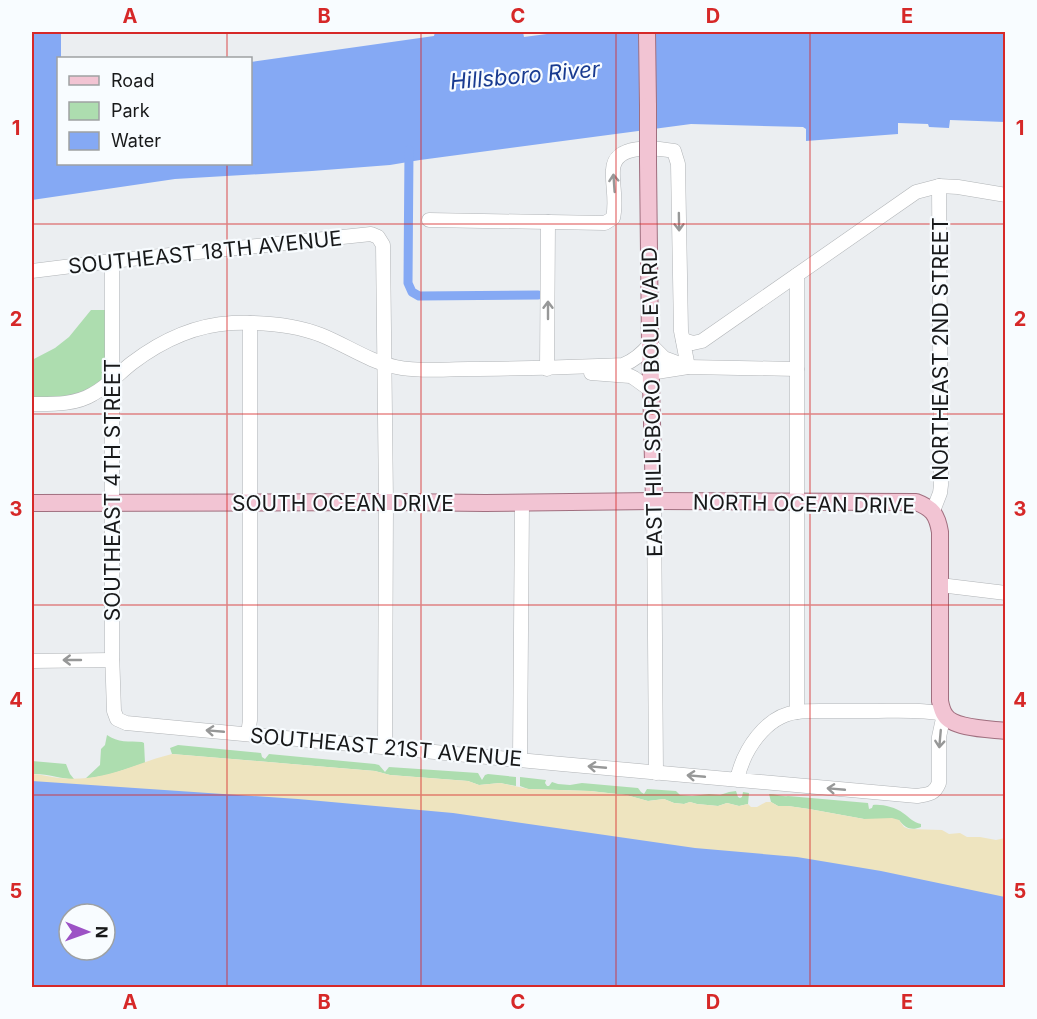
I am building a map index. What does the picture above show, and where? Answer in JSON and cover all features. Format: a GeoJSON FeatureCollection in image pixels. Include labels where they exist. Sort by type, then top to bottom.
{"type":"FeatureCollection","features":[{"type":"Feature","properties":{"kind":"main road","name":"EAST HILLSBORO BOULEVARD"},"geometry":{"type":"LineString","coordinates":[[647,32],[650,373],[654,501]]}},
{"type":"Feature","properties":{"kind":"main road","name":"NORTH OCEAN DRIVE"},"geometry":{"type":"LineString","coordinates":[[654,501],[915,502],[933,511],[939,521],[940,532],[940,701],[944,714]]}},
{"type":"Feature","properties":{"kind":"main road","name":"SOUTH OCEAN DRIVE"},"geometry":{"type":"LineString","coordinates":[[32,503],[654,501]]}},
{"type":"Feature","properties":{"kind":"main road"},"geometry":{"type":"LineString","coordinates":[[944,714],[949,720],[959,724],[1005,731]]}},
{"type":"Feature","properties":{"kind":"street"},"geometry":{"type":"LineString","coordinates":[[429,220],[605,222],[613,218],[615,208],[614,160],[620,154],[630,150],[674,151],[678,164],[681,331],[688,367]]}},
{"type":"Feature","properties":{"kind":"street"},"geometry":{"type":"LineString","coordinates":[[683,340],[693,343],[702,341],[916,192],[939,186],[977,189],[1005,195]]}},
{"type":"Feature","properties":{"kind":"street","name":"NORTHEAST 2ND STREET"},"geometry":{"type":"LineString","coordinates":[[933,511],[941,485],[939,186]]}},
{"type":"Feature","properties":{"kind":"street"},"geometry":{"type":"LineString","coordinates":[[547,369],[548,222]]}},
{"type":"Feature","properties":{"kind":"street","name":"SOUTHEAST 18TH AVENUE"},"geometry":{"type":"LineString","coordinates":[[32,271],[371,234],[378,237],[383,245],[385,365]]}},
{"type":"Feature","properties":{"kind":"street","name":"SOUTHEAST 4TH STREET"},"geometry":{"type":"LineString","coordinates":[[112,261],[112,660],[114,711],[117,718]]}},
{"type":"Feature","properties":{"kind":"street"},"geometry":{"type":"LineString","coordinates":[[797,275],[797,712]]}},
{"type":"Feature","properties":{"kind":"street"},"geometry":{"type":"LineString","coordinates":[[32,404],[61,404],[94,394],[157,346],[183,333],[230,323],[294,327],[320,335],[385,365],[410,369],[547,369],[623,365],[640,356],[650,344],[664,358],[688,367]]}},
{"type":"Feature","properties":{"kind":"street"},"geometry":{"type":"LineString","coordinates":[[248,734],[250,709],[250,323]]}},
{"type":"Feature","properties":{"kind":"street"},"geometry":{"type":"LineString","coordinates":[[385,365],[386,747]]}},
{"type":"Feature","properties":{"kind":"street"},"geometry":{"type":"LineString","coordinates":[[650,373],[688,367],[797,369]]}},
{"type":"Feature","properties":{"kind":"street"},"geometry":{"type":"LineString","coordinates":[[547,369],[630,376],[652,391]]}},
{"type":"Feature","properties":{"kind":"street","name":"EAST HILLSBORO BOULEVARD"},"geometry":{"type":"LineString","coordinates":[[654,501],[656,773]]}},
{"type":"Feature","properties":{"kind":"street"},"geometry":{"type":"LineString","coordinates":[[520,760],[522,503]]}},
{"type":"Feature","properties":{"kind":"street"},"geometry":{"type":"LineString","coordinates":[[940,585],[1005,593]]}},
{"type":"Feature","properties":{"kind":"street"},"geometry":{"type":"LineString","coordinates":[[32,661],[112,660]]}},
{"type":"Feature","properties":{"kind":"street"},"geometry":{"type":"LineString","coordinates":[[737,780],[743,761],[757,737],[763,730],[787,714],[928,711],[944,714]]}},
{"type":"Feature","properties":{"kind":"street","name":"SOUTHEAST 21ST AVENUE"},"geometry":{"type":"LineString","coordinates":[[117,718],[126,723],[917,796],[930,794],[936,790],[939,783],[939,737],[944,714]]}},
{"type":"Feature","properties":{"kind":"green space"},"geometry":{"type":"Polygon","coordinates":[[[91,310],[105,310],[106,373],[102,381],[85,392],[74,395],[32,399],[32,360],[55,348],[69,337],[91,310]]]}},
{"type":"Feature","properties":{"kind":"green space"},"geometry":{"type":"Polygon","coordinates":[[[107,735],[119,740],[144,743],[145,763],[108,775],[85,779],[100,765],[101,749],[105,745],[107,735]]]}},
{"type":"Feature","properties":{"kind":"green space"},"geometry":{"type":"Polygon","coordinates":[[[178,745],[261,753],[265,759],[269,754],[375,764],[385,772],[389,767],[478,773],[482,780],[488,774],[516,777],[516,786],[500,783],[479,785],[468,781],[390,775],[375,771],[172,754],[170,748],[178,745]]]}},
{"type":"Feature","properties":{"kind":"green space"},"geometry":{"type":"Polygon","coordinates":[[[32,761],[66,764],[74,779],[32,774],[32,761]]]}},
{"type":"Feature","properties":{"kind":"green space"},"geometry":{"type":"Polygon","coordinates":[[[520,777],[546,780],[547,786],[552,782],[570,785],[582,783],[638,788],[644,794],[647,789],[676,791],[680,795],[692,796],[720,795],[736,791],[740,798],[743,792],[749,793],[748,804],[739,806],[727,803],[718,806],[690,802],[684,804],[664,799],[648,801],[626,795],[590,791],[528,789],[520,786],[520,777]]]}},
{"type":"Feature","properties":{"kind":"green space"},"geometry":{"type":"Polygon","coordinates":[[[769,794],[868,803],[869,809],[873,805],[888,806],[921,824],[921,827],[908,828],[899,820],[864,819],[778,806],[771,802],[769,794]]]}},
{"type":"Feature","properties":{"kind":"sand"},"geometry":{"type":"Polygon","coordinates":[[[172,754],[375,771],[390,775],[468,781],[479,785],[500,783],[529,789],[590,791],[626,795],[648,801],[664,799],[684,804],[690,802],[718,806],[727,803],[757,807],[771,802],[778,806],[864,819],[892,818],[899,820],[904,827],[909,829],[942,830],[949,834],[960,833],[967,837],[996,840],[1005,838],[1005,987],[117,915],[117,902],[57,902],[57,920],[32,933],[32,774],[62,778],[87,778],[109,774],[172,754]]]}},
{"type":"Feature","properties":{"kind":"water","name":"Hillsboro River"},"geometry":{"type":"Polygon","coordinates":[[[32,32],[61,32],[61,57],[57,57],[57,165],[252,165],[252,62],[434,36],[435,32],[523,32],[524,37],[562,32],[1005,32],[1005,122],[950,120],[949,128],[929,127],[928,124],[898,123],[898,134],[806,141],[806,129],[803,127],[691,124],[390,165],[175,179],[32,200],[32,32]]]}},
{"type":"Feature","properties":{"kind":"water"},"geometry":{"type":"Polygon","coordinates":[[[32,781],[298,799],[453,813],[695,848],[797,857],[881,871],[1005,897],[1005,987],[32,987],[32,781]]]}},
{"type":"Feature","properties":{"kind":"waterway"},"geometry":{"type":"LineString","coordinates":[[409,150],[408,283],[412,292],[419,296],[538,295]]}}]}
